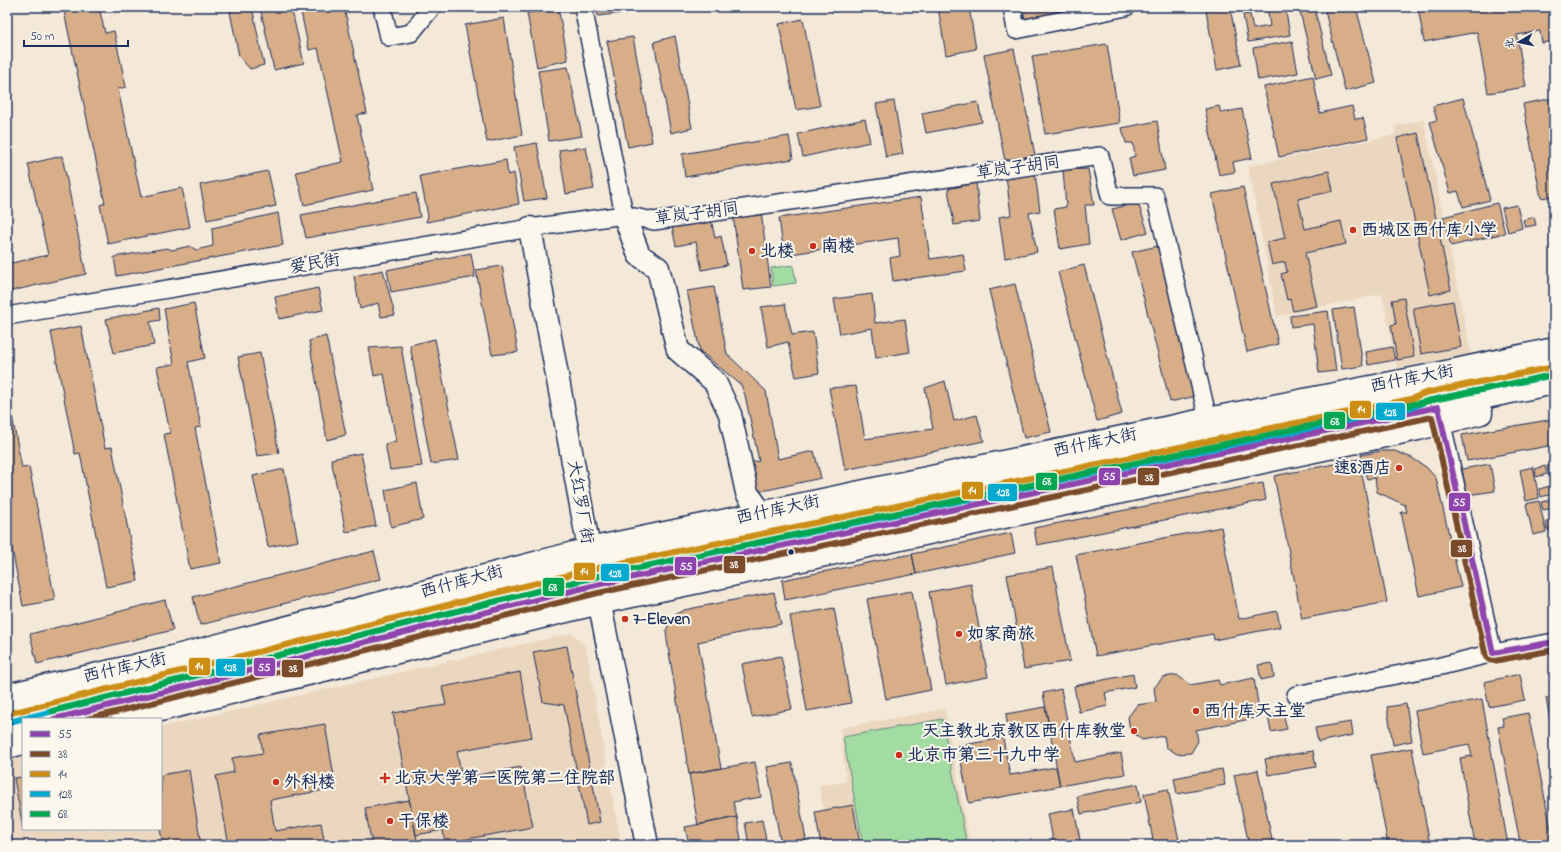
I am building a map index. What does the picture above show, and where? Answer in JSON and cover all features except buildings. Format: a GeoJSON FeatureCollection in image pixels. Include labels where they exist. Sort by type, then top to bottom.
{"type":"FeatureCollection","features":[{"type":"Feature","properties":{"kind":"street"},"geometry":{"type":"LineString","coordinates":[[382,7],[389,37],[411,33],[432,7]]}},
{"type":"Feature","properties":{"kind":"street"},"geometry":{"type":"LineString","coordinates":[[583,7],[624,215],[639,255],[658,268],[678,350],[715,382],[730,414],[747,493],[774,531]]}},
{"type":"Feature","properties":{"kind":"street"},"geometry":{"type":"LineString","coordinates":[[1012,7],[1016,30],[1126,7]]}},
{"type":"Feature","properties":{"kind":"street","name":"草岚子胡同"},"geometry":{"type":"LineString","coordinates":[[624,215],[654,221],[1100,156],[1110,196],[1155,196],[1208,419]]}},
{"type":"Feature","properties":{"kind":"street","name":"爱民街"},"geometry":{"type":"LineString","coordinates":[[7,316],[530,228],[624,215]]}},
{"type":"Feature","properties":{"kind":"street","name":"大红罗厂街"},"geometry":{"type":"LineString","coordinates":[[530,228],[594,576],[647,845]]}},
{"type":"Feature","properties":{"kind":"street","name":"西什库大街"},"geometry":{"type":"LineString","coordinates":[[126,718],[594,576],[762,513],[1208,419],[1422,378],[1554,349]]}},
{"type":"Feature","properties":{"kind":"street","name":"西什库大街"},"geometry":{"type":"LineString","coordinates":[[58,718],[594,576],[774,531],[1554,367]]}},
{"type":"Feature","properties":{"kind":"street","name":"西什库大街"},"geometry":{"type":"LineString","coordinates":[[1440,415],[1554,383]]}},
{"type":"Feature","properties":{"kind":"street","name":"西什库大街"},"geometry":{"type":"LineString","coordinates":[[7,694],[173,657],[594,576],[797,544],[1167,464],[1414,413],[1440,415],[1454,419],[1554,398]]}},
{"type":"Feature","properties":{"kind":"street"},"geometry":{"type":"LineString","coordinates":[[1440,415],[1493,653]]}},
{"type":"Feature","properties":{"kind":"street","name":"西什库大街"},"geometry":{"type":"LineString","coordinates":[[7,714],[594,576]]}},
{"type":"Feature","properties":{"kind":"street"},"geometry":{"type":"LineString","coordinates":[[1296,695],[1441,666],[1493,653],[1554,642]]}},
{"type":"Feature","properties":{"kind":"street"},"geometry":{"type":"LineString","coordinates":[[7,730],[22,727]]}},
{"type":"Feature","properties":{"kind":"street"},"geometry":{"type":"LineString","coordinates":[[7,747],[22,743]]}},
{"type":"Feature","properties":{"kind":"shaded area","name":"西城区西什库小学"},"geometry":{"type":"Polygon","coordinates":[[[1424,120],[1471,354],[1397,368],[1382,294],[1277,316],[1248,166],[1394,135],[1397,125],[1424,120]]]}},
{"type":"Feature","properties":{"kind":"shaded area","name":"北京大学第一医院第二住院部"},"geometry":{"type":"Polygon","coordinates":[[[572,633],[586,647],[621,845],[7,845],[7,759],[22,756],[22,830],[162,830],[162,727],[572,633]]]}},
{"type":"Feature","properties":{"kind":"shaded area","name":"北京市第三十九中学"},"geometry":{"type":"Polygon","coordinates":[[[945,709],[970,845],[829,845],[819,785],[846,782],[840,728],[945,709]]]}},
{"type":"Feature","properties":{"kind":"green space"},"geometry":{"type":"Polygon","coordinates":[[[793,265],[796,283],[773,286],[771,268],[793,265]]]}},
{"type":"Feature","properties":{"kind":"green space","name":"北京市第三十九中学"},"geometry":{"type":"Polygon","coordinates":[[[942,719],[967,845],[863,845],[843,737],[942,719]]]}},
{"type":"Feature","properties":{"kind":"transit line","name":"14"},"geometry":{"type":"LineString","coordinates":[[7,714],[593,569],[1411,399],[1425,393],[1554,367]]}},
{"type":"Feature","properties":{"kind":"transit line","name":"68"},"geometry":{"type":"LineString","coordinates":[[52,711],[594,577],[1552,375]]}},
{"type":"Feature","properties":{"kind":"transit line","name":"128"},"geometry":{"type":"LineString","coordinates":[[25,718],[595,577],[1413,407],[1427,401],[1554,375]]}},
{"type":"Feature","properties":{"kind":"transit line","name":"55"},"geometry":{"type":"LineString","coordinates":[[58,718],[596,585],[1438,407],[1493,653],[1554,642]]}},
{"type":"Feature","properties":{"kind":"transit line","name":"38"},"geometry":{"type":"LineString","coordinates":[[91,718],[598,593],[1432,417],[1486,657],[1489,660],[1494,661],[1554,650]]}},
{"type":"Feature","properties":{"kind":"transit line","name":"128"},"geometry":{"type":"LineString","coordinates":[[9,722],[22,719]]}},
{"type":"Feature","properties":{"kind":"place","name":"西城区西什库小学"},"geometry":{"type":"Point","coordinates":[1353,230]}},
{"type":"Feature","properties":{"kind":"place","name":"南楼"},"geometry":{"type":"Point","coordinates":[813,246]}},
{"type":"Feature","properties":{"kind":"place","name":"北楼"},"geometry":{"type":"Point","coordinates":[752,251]}},
{"type":"Feature","properties":{"kind":"place","name":"速8酒店"},"geometry":{"type":"Point","coordinates":[1399,468]}},
{"type":"Feature","properties":{"kind":"place","name":"7-Eleven"},"geometry":{"type":"Point","coordinates":[625,619]}},
{"type":"Feature","properties":{"kind":"place","name":"如家商旅"},"geometry":{"type":"Point","coordinates":[959,634]}},
{"type":"Feature","properties":{"kind":"place","name":"西什库天主堂"},"geometry":{"type":"Point","coordinates":[1196,711]}},
{"type":"Feature","properties":{"kind":"place","name":"天主教北京教区西什库教堂"},"geometry":{"type":"Point","coordinates":[1134,731]}},
{"type":"Feature","properties":{"kind":"place","name":"北京市第三十九中学"},"geometry":{"type":"Point","coordinates":[899,755]}},
{"type":"Feature","properties":{"kind":"place","name":"北京大学第一医院第二住院部"},"geometry":{"type":"Point","coordinates":[385,778]}},
{"type":"Feature","properties":{"kind":"place","name":"外科楼"},"geometry":{"type":"Point","coordinates":[276,782]}},
{"type":"Feature","properties":{"kind":"place","name":"干保楼"},"geometry":{"type":"Point","coordinates":[390,821]}}]}
